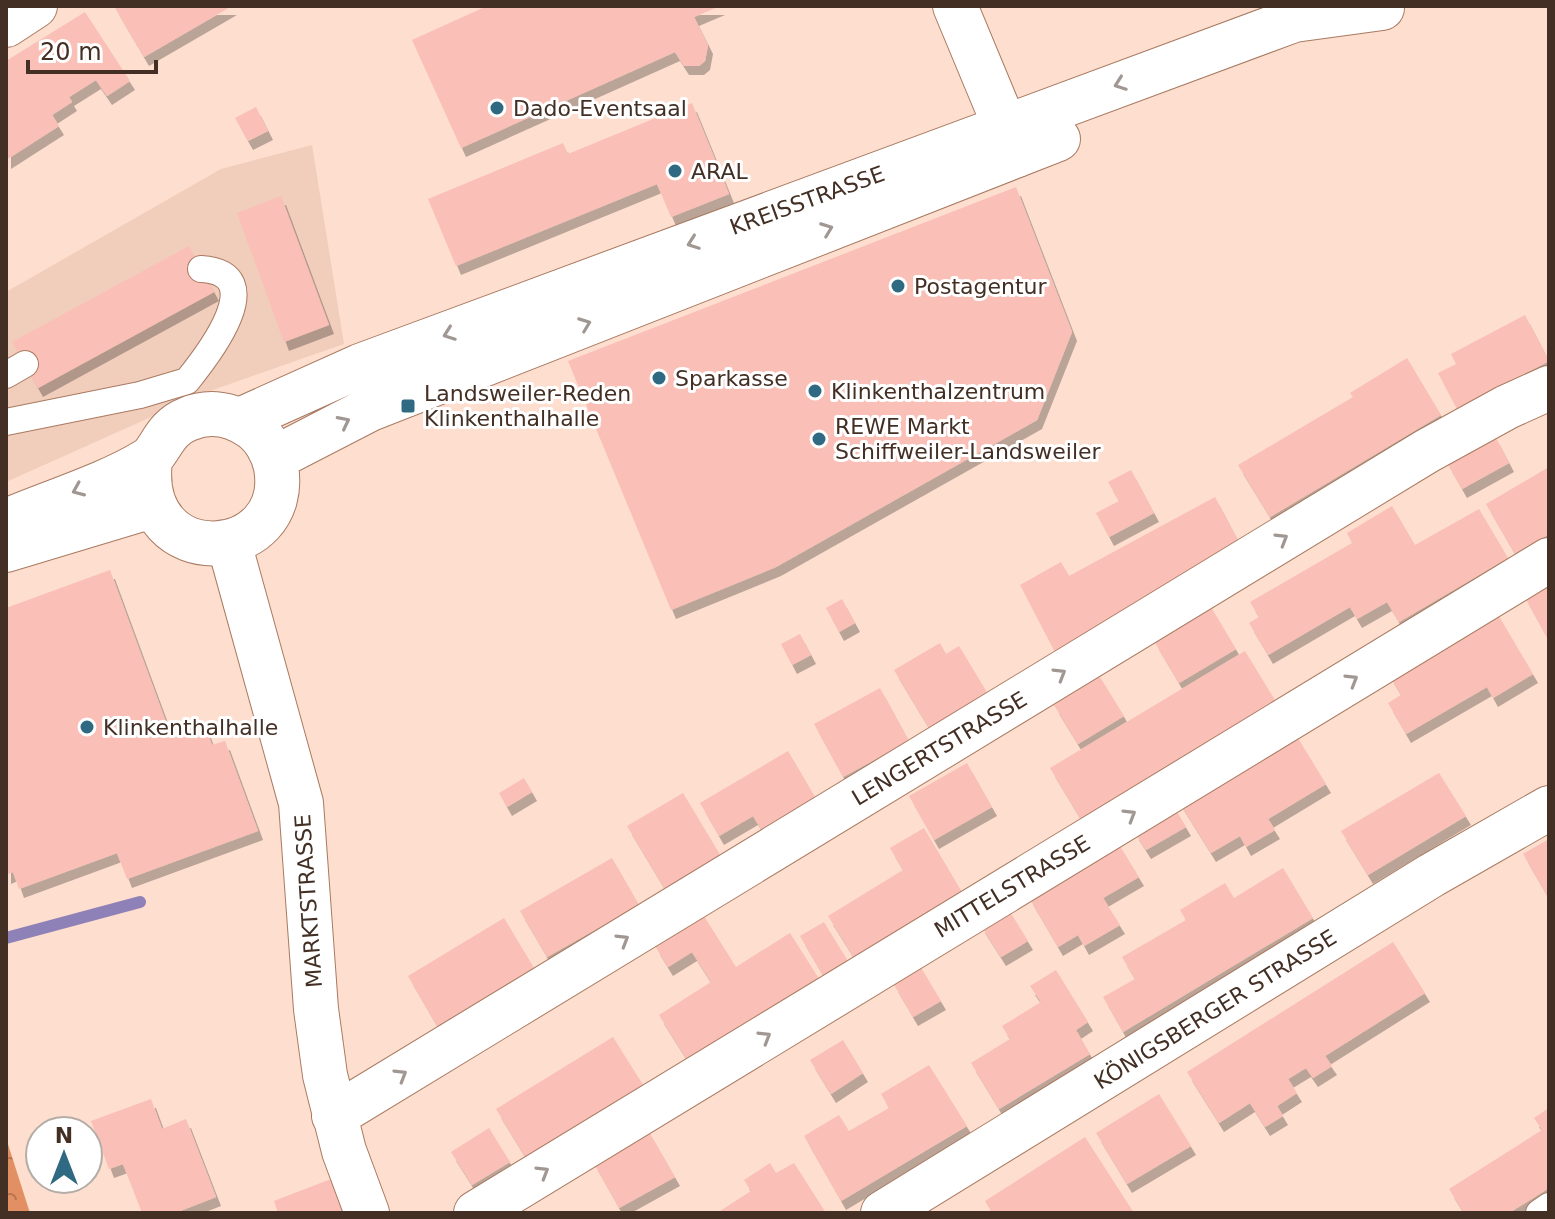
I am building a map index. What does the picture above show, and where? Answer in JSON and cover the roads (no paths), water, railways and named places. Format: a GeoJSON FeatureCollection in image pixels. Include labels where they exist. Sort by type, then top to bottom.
{"type":"FeatureCollection","features":[{"type":"Feature","properties":{"kind":"street"},"geometry":{"type":"LineString","coordinates":[[6,25],[35,6]]}},
{"type":"Feature","properties":{"kind":"street"},"geometry":{"type":"LineString","coordinates":[[955,6],[1011,141]]}},
{"type":"Feature","properties":{"kind":"street","name":"KREISSTRASSE"},"geometry":{"type":"LineString","coordinates":[[275,458],[370,409],[1294,20],[1385,7]]}},
{"type":"Feature","properties":{"kind":"street","name":"KREISSTRASSE"},"geometry":{"type":"LineString","coordinates":[[180,403],[240,420],[360,366],[1011,141]]}},
{"type":"Feature","properties":{"kind":"street","name":"LENGERTSTRASSE"},"geometry":{"type":"LineString","coordinates":[[334,1116],[1427,451],[1549,388]]}},
{"type":"Feature","properties":{"kind":"street"},"geometry":{"type":"LineString","coordinates":[[180,403],[170,429],[150,460],[147,483],[152,506],[165,525],[183,538],[206,545],[229,543],[249,534],[265,520],[275,500],[278,479],[275,458],[260,436],[240,420]]}},
{"type":"Feature","properties":{"kind":"street"},"geometry":{"type":"LineString","coordinates":[[6,521],[150,460]]}},
{"type":"Feature","properties":{"kind":"street"},"geometry":{"type":"LineString","coordinates":[[6,550],[152,506]]}},
{"type":"Feature","properties":{"kind":"street","name":"MARKTSTRASSE"},"geometry":{"type":"LineString","coordinates":[[229,543],[301,803],[316,1009],[334,1116],[367,1213]]}},
{"type":"Feature","properties":{"kind":"street","name":"MITTELSTRASSE"},"geometry":{"type":"LineString","coordinates":[[476,1213],[1549,560]]}},
{"type":"Feature","properties":{"kind":"street","name":"KÖNIGSBERGER STRASSE"},"geometry":{"type":"LineString","coordinates":[[883,1213],[1432,875],[1549,808]]}},
{"type":"Feature","properties":{"kind":"lane"},"geometry":{"type":"LineString","coordinates":[[6,422],[180,403],[187,381],[232,312],[235,295],[230,279],[217,270],[201,269]]}},
{"type":"Feature","properties":{"kind":"lane"},"geometry":{"type":"LineString","coordinates":[[1539,1213],[1549,1206]]}},
{"type":"Feature","properties":{"kind":"waterway"},"geometry":{"type":"LineString","coordinates":[[6,938],[140,902]]}},
{"type":"Feature","properties":{"kind":"place","name":"Dado-Eventsaal"},"geometry":{"type":"Point","coordinates":[497,108]}},
{"type":"Feature","properties":{"kind":"place","name":"ARAL"},"geometry":{"type":"Point","coordinates":[675,171]}},
{"type":"Feature","properties":{"kind":"place","name":"Postagentur"},"geometry":{"type":"Point","coordinates":[898,286]}},
{"type":"Feature","properties":{"kind":"place","name":"Sparkasse"},"geometry":{"type":"Point","coordinates":[659,378]}},
{"type":"Feature","properties":{"kind":"place","name":"Klinkenthalzentrum"},"geometry":{"type":"Point","coordinates":[815,391]}},
{"type":"Feature","properties":{"kind":"place","name":"Landsweiler-Reden Klinkenthalhalle"},"geometry":{"type":"Point","coordinates":[408,406]}},
{"type":"Feature","properties":{"kind":"place","name":"REWE Markt Schiffweiler-Landsweiler"},"geometry":{"type":"Point","coordinates":[819,439]}},
{"type":"Feature","properties":{"kind":"place","name":"Klinkenthalhalle"},"geometry":{"type":"Point","coordinates":[87,727]}}]}
